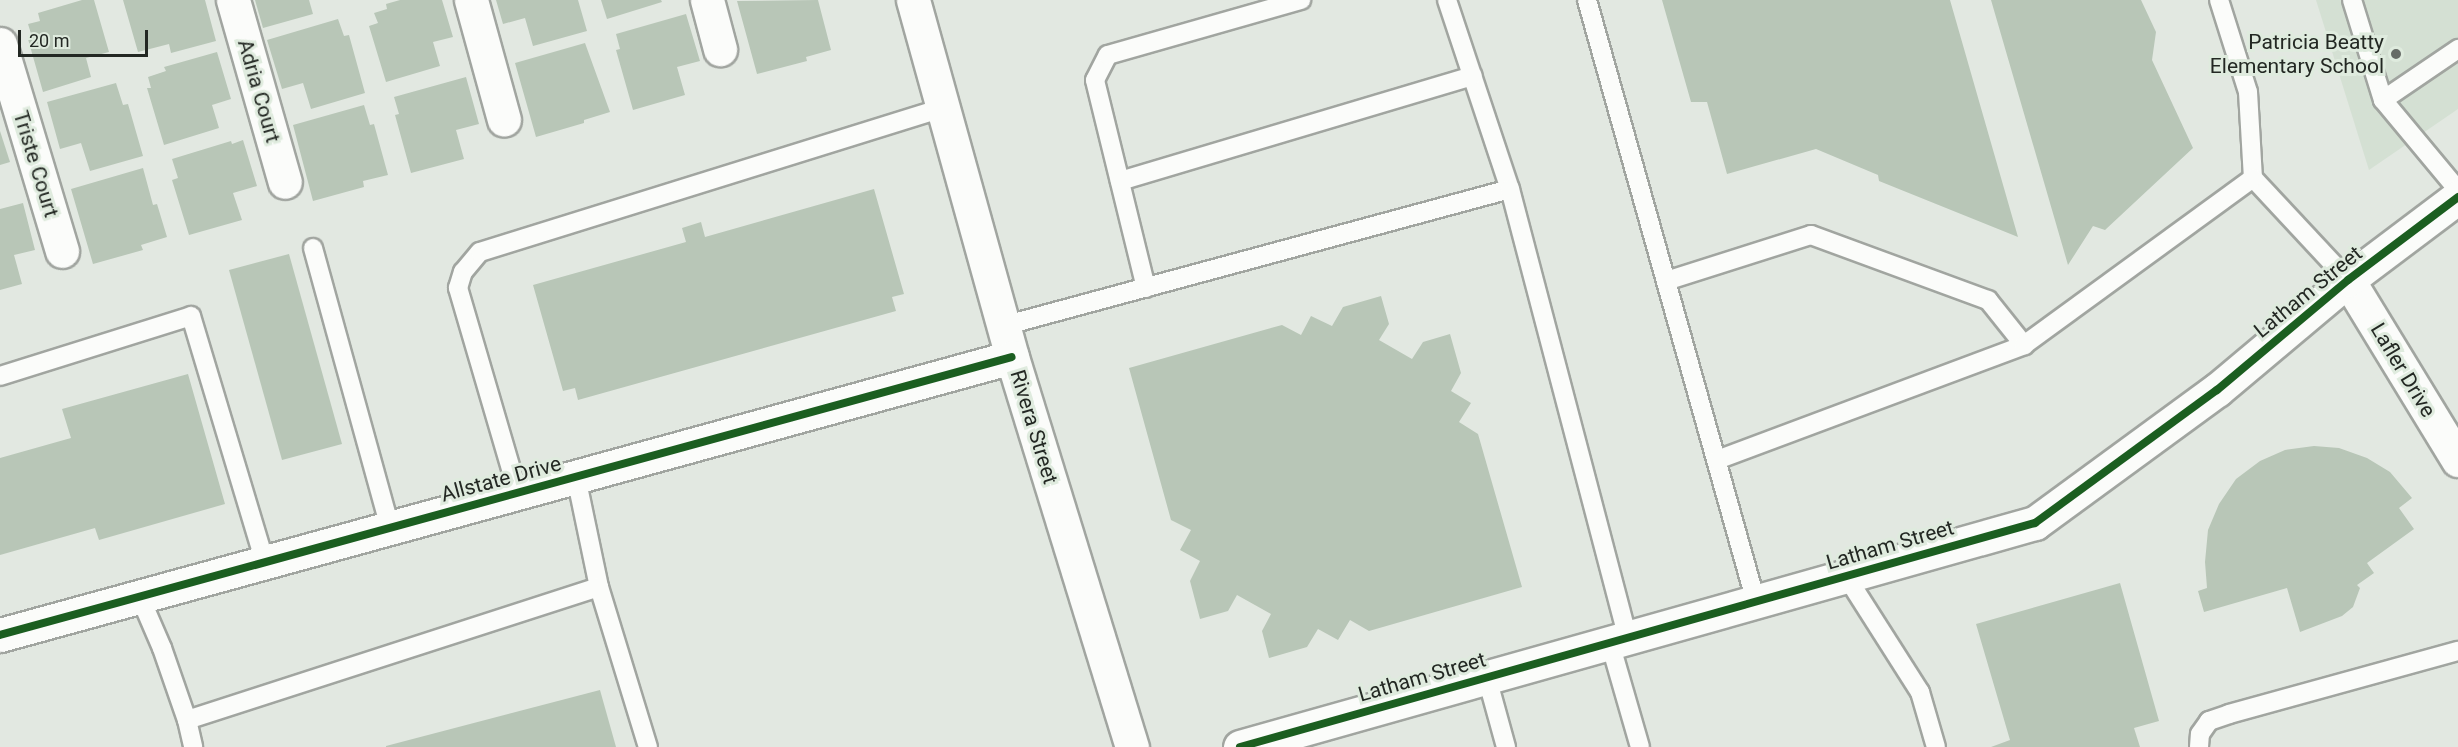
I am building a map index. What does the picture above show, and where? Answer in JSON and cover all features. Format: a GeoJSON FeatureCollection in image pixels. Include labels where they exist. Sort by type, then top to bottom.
{"type":"FeatureCollection","features":[{"type":"Feature","properties":{"kind":"street","name":"Adria Court"},"geometry":{"type":"LineString","coordinates":[[233,0],[285,182]]}},
{"type":"Feature","properties":{"kind":"street"},"geometry":{"type":"LineString","coordinates":[[471,0],[504,120]]}},
{"type":"Feature","properties":{"kind":"street"},"geometry":{"type":"LineString","coordinates":[[707,0],[720,49]]}},
{"type":"Feature","properties":{"kind":"street","name":"Rivera Street"},"geometry":{"type":"LineString","coordinates":[[913,0],[1012,357],[1132,747]]}},
{"type":"Feature","properties":{"kind":"street","name":"Triste Court"},"geometry":{"type":"LineString","coordinates":[[0,44],[62,250]]}},
{"type":"Feature","properties":{"kind":"street","name":"Latham Street"},"geometry":{"type":"LineString","coordinates":[[1240,747],[2035,523],[2217,390],[2348,280],[2458,197]]}},
{"type":"Feature","properties":{"kind":"street","name":"Lafler Drive"},"geometry":{"type":"LineString","coordinates":[[2348,280],[2458,460]]}},
{"type":"Feature","properties":{"kind":"street","name":"Allstate Drive"},"geometry":{"type":"LineString","coordinates":[[0,635],[1012,357]]}},
{"type":"Feature","properties":{"kind":"lane"},"geometry":{"type":"LineString","coordinates":[[1146,288],[1095,80],[1108,55],[1301,0]]}},
{"type":"Feature","properties":{"kind":"lane"},"geometry":{"type":"LineString","coordinates":[[1447,0],[1510,189],[1619,641],[1640,747]]}},
{"type":"Feature","properties":{"kind":"lane"},"geometry":{"type":"LineString","coordinates":[[1587,0],[1756,602]]}},
{"type":"Feature","properties":{"kind":"lane"},"geometry":{"type":"LineString","coordinates":[[2219,0],[2248,92],[2253,178],[2348,280]]}},
{"type":"Feature","properties":{"kind":"lane"},"geometry":{"type":"LineString","coordinates":[[2352,0],[2383,100],[2458,190]]}},
{"type":"Feature","properties":{"kind":"lane"},"geometry":{"type":"LineString","coordinates":[[2383,100],[2458,49]]}},
{"type":"Feature","properties":{"kind":"lane"},"geometry":{"type":"LineString","coordinates":[[1120,181],[1473,76]]}},
{"type":"Feature","properties":{"kind":"lane"},"geometry":{"type":"LineString","coordinates":[[518,493],[458,288],[463,272],[480,252],[943,108]]}},
{"type":"Feature","properties":{"kind":"lane"},"geometry":{"type":"LineString","coordinates":[[1717,460],[2024,345],[2253,178]]}},
{"type":"Feature","properties":{"kind":"lane"},"geometry":{"type":"LineString","coordinates":[[1003,326],[1510,189]]}},
{"type":"Feature","properties":{"kind":"lane"},"geometry":{"type":"LineString","coordinates":[[1666,281],[1811,235],[1988,300],[2024,345]]}},
{"type":"Feature","properties":{"kind":"lane"},"geometry":{"type":"LineString","coordinates":[[313,248],[390,528]]}},
{"type":"Feature","properties":{"kind":"lane"},"geometry":{"type":"LineString","coordinates":[[0,376],[191,316],[265,562]]}},
{"type":"Feature","properties":{"kind":"lane"},"geometry":{"type":"LineString","coordinates":[[576,477],[599,587],[648,747]]}},
{"type":"Feature","properties":{"kind":"lane"},"geometry":{"type":"LineString","coordinates":[[1846,576],[1920,692],[1936,747]]}},
{"type":"Feature","properties":{"kind":"lane"},"geometry":{"type":"LineString","coordinates":[[187,720],[599,587]]}},
{"type":"Feature","properties":{"kind":"lane"},"geometry":{"type":"LineString","coordinates":[[140,597],[162,648],[187,720],[193,747]]}},
{"type":"Feature","properties":{"kind":"lane"},"geometry":{"type":"LineString","coordinates":[[2199,747],[2200,734],[2209,721],[2458,651]]}},
{"type":"Feature","properties":{"kind":"lane"},"geometry":{"type":"LineString","coordinates":[[1487,678],[1506,747]]}},
{"type":"Feature","properties":{"kind":"shaded area","name":"Patricia Beatty Elementary School"},"geometry":{"type":"Polygon","coordinates":[[[2316,0],[2458,0],[2458,109],[2369,170],[2316,0]]]}},
{"type":"Feature","properties":{"kind":"building"},"geometry":{"type":"Polygon","coordinates":[[[82,0],[94,0],[109,52],[86,58],[91,77],[43,92],[28,39],[32,37],[28,24],[40,21],[38,13],[82,0]]]}},
{"type":"Feature","properties":{"kind":"building"},"geometry":{"type":"Polygon","coordinates":[[[123,0],[205,0],[216,41],[171,53],[169,44],[138,52],[123,0]]]}},
{"type":"Feature","properties":{"kind":"building"},"geometry":{"type":"Polygon","coordinates":[[[255,0],[309,0],[313,14],[263,28],[255,0]]]}},
{"type":"Feature","properties":{"kind":"building"},"geometry":{"type":"Polygon","coordinates":[[[400,0],[442,0],[453,37],[433,42],[440,66],[386,82],[369,26],[378,23],[374,13],[387,9],[386,4],[400,0]]]}},
{"type":"Feature","properties":{"kind":"building"},"geometry":{"type":"Polygon","coordinates":[[[496,0],[578,0],[587,31],[533,46],[525,18],[503,24],[496,0]]]}},
{"type":"Feature","properties":{"kind":"building"},"geometry":{"type":"Polygon","coordinates":[[[601,0],[661,0],[662,2],[607,19],[601,0]]]}},
{"type":"Feature","properties":{"kind":"building"},"geometry":{"type":"Polygon","coordinates":[[[818,0],[831,50],[806,57],[807,61],[757,74],[737,1],[818,0]]]}},
{"type":"Feature","properties":{"kind":"building"},"geometry":{"type":"Polygon","coordinates":[[[1662,0],[1950,0],[2018,237],[1879,181],[1878,175],[1816,149],[1727,174],[1707,102],[1691,102],[1662,0]]]}},
{"type":"Feature","properties":{"kind":"building"},"geometry":{"type":"Polygon","coordinates":[[[1991,0],[2141,0],[2156,32],[2152,60],[2193,148],[2105,230],[2093,226],[2068,265],[1991,0]]]}},
{"type":"Feature","properties":{"kind":"building"},"geometry":{"type":"Polygon","coordinates":[[[686,14],[700,61],[677,67],[685,95],[633,110],[616,50],[620,49],[616,34],[686,14]]]}},
{"type":"Feature","properties":{"kind":"building"},"geometry":{"type":"Polygon","coordinates":[[[338,19],[344,36],[349,35],[365,93],[311,109],[303,83],[282,89],[267,40],[338,19]]]}},
{"type":"Feature","properties":{"kind":"building"},"geometry":{"type":"Polygon","coordinates":[[[585,43],[610,112],[584,120],[584,123],[536,137],[515,63],[585,43]]]}},
{"type":"Feature","properties":{"kind":"building"},"geometry":{"type":"Polygon","coordinates":[[[217,52],[231,99],[212,105],[219,128],[164,145],[147,88],[151,88],[148,77],[166,71],[164,67],[217,52]]]}},
{"type":"Feature","properties":{"kind":"building"},"geometry":{"type":"Polygon","coordinates":[[[466,77],[479,124],[456,130],[464,159],[411,173],[395,115],[399,114],[394,97],[466,77]]]}},
{"type":"Feature","properties":{"kind":"building"},"geometry":{"type":"Polygon","coordinates":[[[116,83],[123,105],[128,104],[143,156],[90,171],[81,143],[60,149],[47,102],[116,83]]]}},
{"type":"Feature","properties":{"kind":"building"},"geometry":{"type":"Polygon","coordinates":[[[364,105],[370,125],[374,124],[388,175],[363,181],[364,187],[313,201],[293,125],[364,105]]]}},
{"type":"Feature","properties":{"kind":"building"},"geometry":{"type":"Polygon","coordinates":[[[0,131],[10,162],[0,165],[0,131]]]}},
{"type":"Feature","properties":{"kind":"building"},"geometry":{"type":"Polygon","coordinates":[[[243,140],[257,186],[233,193],[242,220],[189,235],[172,180],[178,178],[172,159],[231,141],[232,144],[243,140]]]}},
{"type":"Feature","properties":{"kind":"building"},"geometry":{"type":"Polygon","coordinates":[[[143,168],[153,205],[157,204],[167,237],[141,245],[143,250],[93,264],[71,189],[143,168]]]}},
{"type":"Feature","properties":{"kind":"building"},"geometry":{"type":"Polygon","coordinates":[[[874,189],[904,294],[892,297],[896,311],[578,400],[575,388],[563,391],[533,285],[686,242],[682,228],[701,222],[705,237],[874,189]]]}},
{"type":"Feature","properties":{"kind":"building"},"geometry":{"type":"Polygon","coordinates":[[[23,203],[35,250],[14,255],[22,284],[0,290],[0,209],[23,203]]]}},
{"type":"Feature","properties":{"kind":"building"},"geometry":{"type":"Polygon","coordinates":[[[289,254],[342,444],[282,460],[229,270],[289,254]]]}},
{"type":"Feature","properties":{"kind":"building"},"geometry":{"type":"Polygon","coordinates":[[[1381,296],[1389,324],[1379,340],[1412,359],[1423,342],[1450,334],[1461,373],[1451,391],[1471,403],[1459,422],[1478,434],[1522,587],[1369,631],[1350,620],[1338,640],[1318,629],[1307,647],[1269,658],[1262,631],[1271,614],[1237,595],[1228,611],[1200,619],[1190,581],[1200,561],[1180,550],[1191,530],[1171,520],[1129,368],[1282,325],[1301,335],[1311,316],[1332,326],[1343,307],[1381,296]]]}},
{"type":"Feature","properties":{"kind":"building"},"geometry":{"type":"Polygon","coordinates":[[[188,374],[225,504],[99,540],[95,528],[0,555],[0,458],[71,438],[62,409],[188,374]]]}},
{"type":"Feature","properties":{"kind":"building"},"geometry":{"type":"Polygon","coordinates":[[[2314,446],[2339,448],[2367,458],[2390,472],[2412,498],[2399,508],[2414,529],[2367,563],[2374,573],[2357,585],[2360,588],[2353,607],[2342,616],[2300,632],[2287,588],[2204,612],[2198,591],[2207,588],[2205,562],[2208,530],[2219,504],[2236,479],[2260,461],[2285,450],[2314,446]]]}},
{"type":"Feature","properties":{"kind":"building"},"geometry":{"type":"Polygon","coordinates":[[[2120,583],[2159,721],[2134,728],[2140,747],[1991,747],[2010,740],[1976,624],[2120,583]]]}},
{"type":"Feature","properties":{"kind":"building"},"geometry":{"type":"Polygon","coordinates":[[[600,690],[616,747],[386,747],[386,746],[600,690]]]}},
{"type":"Feature","properties":{"kind":"cycle path"},"geometry":{"type":"LineString","coordinates":[[1240,747],[2035,523],[2217,390],[2348,280],[2458,197]]}},
{"type":"Feature","properties":{"kind":"cycle path"},"geometry":{"type":"LineString","coordinates":[[0,635],[1012,357]]}},
{"type":"Feature","properties":{"kind":"place","name":"Patricia Beatty Elementary School"},"geometry":{"type":"Point","coordinates":[2396,54]}}]}
